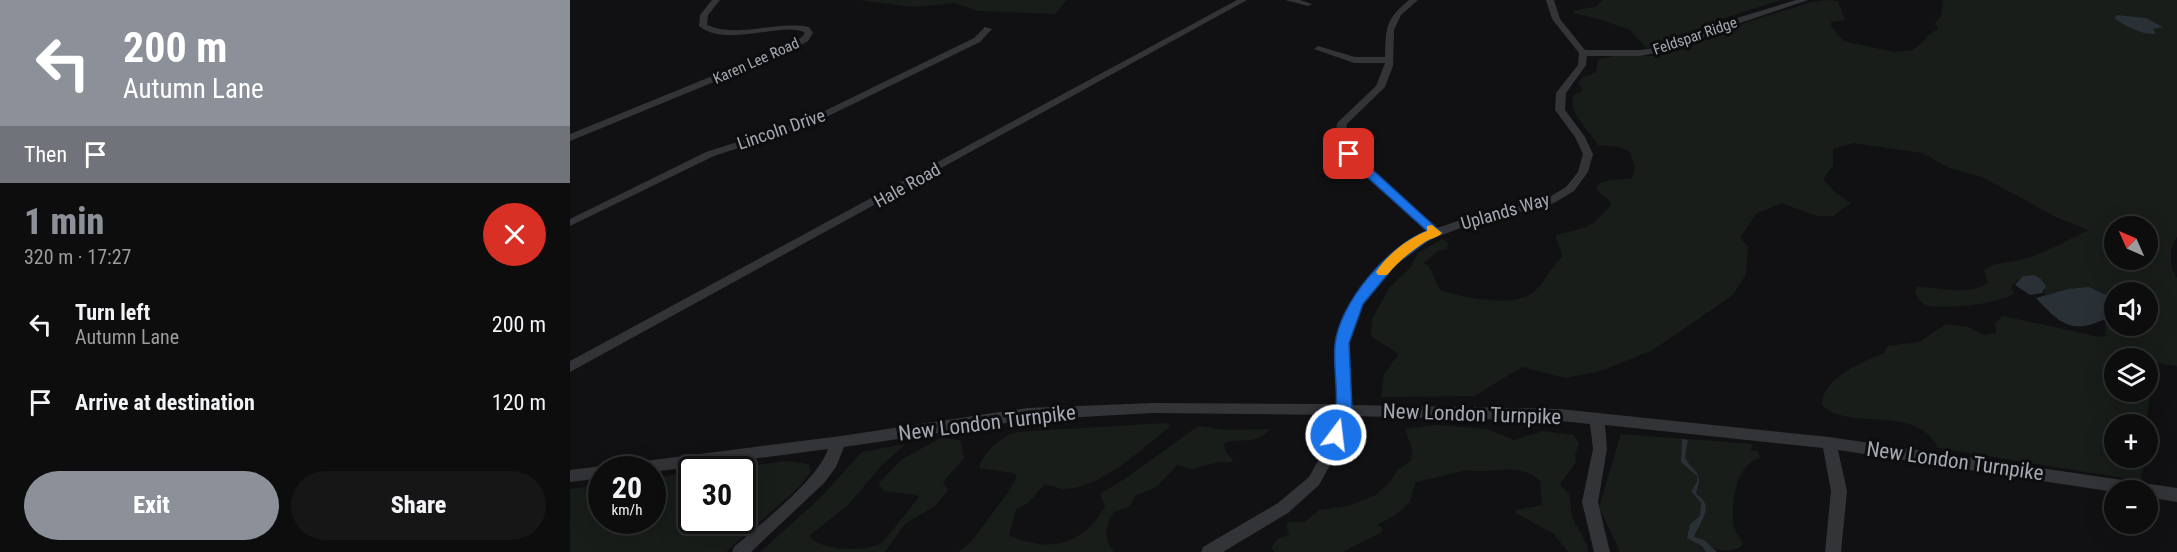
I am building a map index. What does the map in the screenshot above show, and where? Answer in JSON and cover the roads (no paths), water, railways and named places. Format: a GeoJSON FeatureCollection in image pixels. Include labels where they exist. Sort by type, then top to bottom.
{"type":"FeatureCollection","features":[{"type":"Feature","properties":{"kind":"street","name":"Karen Lee Road"},"geometry":{"type":"LineString","coordinates":[[570,138],[789,48],[805,39],[809,33],[806,29],[795,27],[726,33],[711,31],[703,26],[704,15],[716,0]]}},
{"type":"Feature","properties":{"kind":"street","name":"Hale Road"},"geometry":{"type":"LineString","coordinates":[[570,367],[1243,0]]}},
{"type":"Feature","properties":{"kind":"street"},"geometry":{"type":"LineString","coordinates":[[1289,0],[1308,4]]}},
{"type":"Feature","properties":{"kind":"street"},"geometry":{"type":"LineString","coordinates":[[1414,0],[1397,14],[1390,30],[1389,66],[1380,87],[1342,123],[1340,138],[1349,154],[1436,233]]}},
{"type":"Feature","properties":{"kind":"street"},"geometry":{"type":"LineString","coordinates":[[1550,0],[1557,20],[1583,53]]}},
{"type":"Feature","properties":{"kind":"street","name":"Feldspar Ridge"},"geometry":{"type":"LineString","coordinates":[[1583,53],[1640,53],[1664,50],[1804,0]]}},
{"type":"Feature","properties":{"kind":"street","name":"Lincoln Drive"},"geometry":{"type":"LineString","coordinates":[[570,223],[710,154],[809,122],[977,40],[988,29]]}},
{"type":"Feature","properties":{"kind":"street"},"geometry":{"type":"LineString","coordinates":[[1318,49],[1354,60],[1389,60]]}},
{"type":"Feature","properties":{"kind":"street","name":"Uplands Way"},"geometry":{"type":"LineString","coordinates":[[1209,552],[1283,508],[1314,482],[1331,451],[1344,410],[1342,343],[1356,303],[1392,261],[1422,238],[1462,223],[1551,201],[1570,189],[1583,172],[1587,154],[1580,137],[1560,110],[1561,93],[1582,64],[1583,53]]}},
{"type":"Feature","properties":{"kind":"street","name":"New London Turnpike"},"geometry":{"type":"LineString","coordinates":[[666,464],[1027,414],[1153,408],[1344,410],[1560,416],[1829,443],[2177,495]]}},
{"type":"Feature","properties":{"kind":"street"},"geometry":{"type":"LineString","coordinates":[[1597,420],[1600,449],[1590,502],[1602,552]]}},
{"type":"Feature","properties":{"kind":"street"},"geometry":{"type":"LineString","coordinates":[[740,552],[819,479],[831,463],[838,442]]}},
{"type":"Feature","properties":{"kind":"street"},"geometry":{"type":"LineString","coordinates":[[1829,443],[1839,491],[1833,552]]}},
{"type":"Feature","properties":{"kind":"street"},"geometry":{"type":"LineString","coordinates":[[570,476],[588,474]]}}]}
